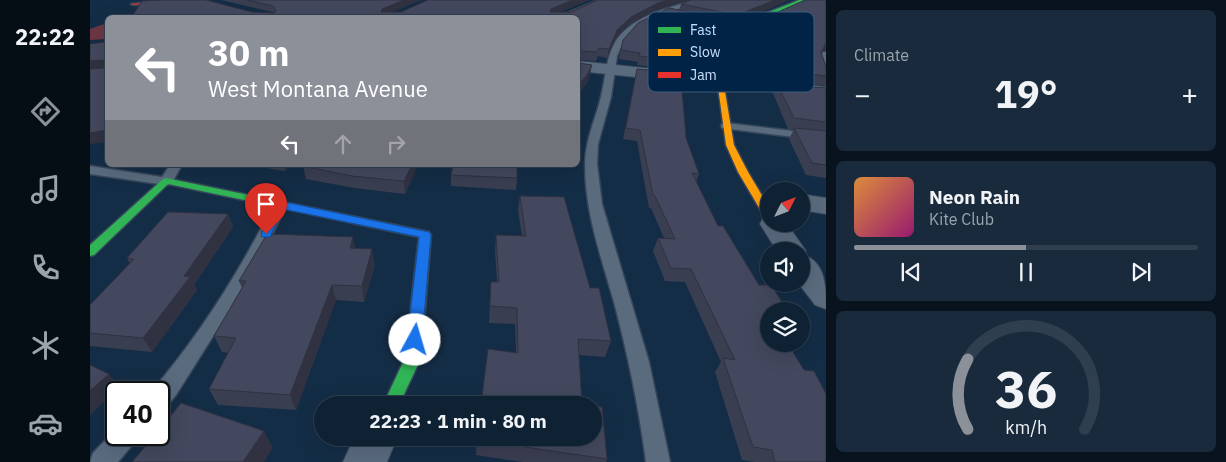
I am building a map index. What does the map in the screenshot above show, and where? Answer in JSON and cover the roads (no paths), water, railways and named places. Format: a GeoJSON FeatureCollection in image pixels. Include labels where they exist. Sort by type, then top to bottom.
{"type":"FeatureCollection","features":[{"type":"Feature","properties":{"kind":"street"},"geometry":{"type":"LineString","coordinates":[[566,15],[603,0]]}},
{"type":"Feature","properties":{"kind":"street"},"geometry":{"type":"LineString","coordinates":[[776,12],[803,0]]}},
{"type":"Feature","properties":{"kind":"street"},"geometry":{"type":"LineString","coordinates":[[133,4],[191,1]]}},
{"type":"Feature","properties":{"kind":"street"},"geometry":{"type":"LineString","coordinates":[[580,66],[648,73]]}},
{"type":"Feature","properties":{"kind":"street"},"geometry":{"type":"LineString","coordinates":[[721,92],[730,145],[760,195]]}},
{"type":"Feature","properties":{"kind":"street"},"geometry":{"type":"LineString","coordinates":[[90,252],[166,181],[425,235],[413,358],[395,396]]}},
{"type":"Feature","properties":{"kind":"street"},"geometry":{"type":"LineString","coordinates":[[810,203],[826,206]]}},
{"type":"Feature","properties":{"kind":"street"},"geometry":{"type":"LineString","coordinates":[[810,277],[826,297]]}},
{"type":"Feature","properties":{"kind":"street"},"geometry":{"type":"LineString","coordinates":[[365,462],[372,446]]}},
{"type":"Feature","properties":{"kind":"lane"},"geometry":{"type":"LineString","coordinates":[[667,11],[701,0]]}},
{"type":"Feature","properties":{"kind":"lane"},"geometry":{"type":"LineString","coordinates":[[667,11],[672,12]]}},
{"type":"Feature","properties":{"kind":"lane"},"geometry":{"type":"LineString","coordinates":[[648,19],[626,33],[615,47],[606,97],[595,126],[592,146],[592,177],[608,254],[646,386],[658,462]]}},
{"type":"Feature","properties":{"kind":"lane"},"geometry":{"type":"LineString","coordinates":[[826,54],[821,60],[826,72]]}},
{"type":"Feature","properties":{"kind":"lane"},"geometry":{"type":"LineString","coordinates":[[726,126],[826,138]]}},
{"type":"Feature","properties":{"kind":"lane"},"geometry":{"type":"LineString","coordinates":[[90,170],[166,181],[175,167]]}},
{"type":"Feature","properties":{"kind":"lane"},"geometry":{"type":"LineString","coordinates":[[170,385],[226,304],[266,234],[280,205]]}},
{"type":"Feature","properties":{"kind":"lane"},"geometry":{"type":"LineString","coordinates":[[102,462],[116,446]]}}]}
